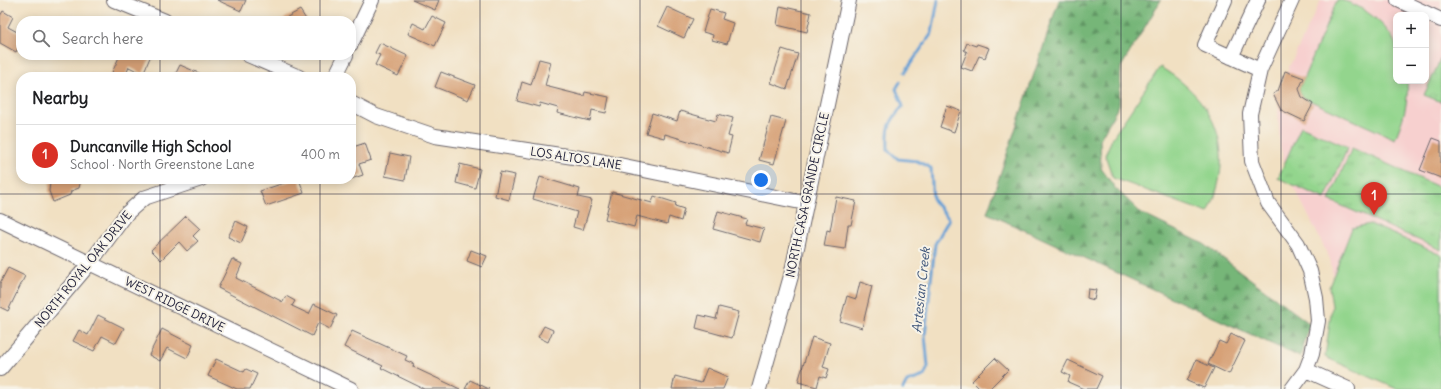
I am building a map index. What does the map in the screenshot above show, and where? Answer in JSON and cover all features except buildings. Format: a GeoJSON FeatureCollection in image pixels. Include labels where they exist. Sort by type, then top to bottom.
{"type":"FeatureCollection","features":[{"type":"Feature","properties":{"kind":"street"},"geometry":{"type":"LineString","coordinates":[[114,0],[153,16]]}},
{"type":"Feature","properties":{"kind":"street"},"geometry":{"type":"LineString","coordinates":[[356,34],[372,0]]}},
{"type":"Feature","properties":{"kind":"street","name":"NORTH CASA GRANDE CIRCLE"},"geometry":{"type":"LineString","coordinates":[[759,389],[791,276],[804,202],[848,0]]}},
{"type":"Feature","properties":{"kind":"street"},"geometry":{"type":"LineString","coordinates":[[1225,0],[1205,45],[1260,70]]}},
{"type":"Feature","properties":{"kind":"street"},"geometry":{"type":"LineString","coordinates":[[1231,57],[1258,0]]}},
{"type":"Feature","properties":{"kind":"street"},"geometry":{"type":"LineString","coordinates":[[1292,0],[1260,70],[1250,114],[1252,161],[1268,203],[1298,244],[1310,271],[1318,321],[1312,354],[1306,370],[1292,389]]}},
{"type":"Feature","properties":{"kind":"street"},"geometry":{"type":"LineString","coordinates":[[1398,0],[1419,4],[1441,20]]}},
{"type":"Feature","properties":{"kind":"street"},"geometry":{"type":"LineString","coordinates":[[260,60],[287,72]]}},
{"type":"Feature","properties":{"kind":"street"},"geometry":{"type":"LineString","coordinates":[[338,72],[344,60]]}},
{"type":"Feature","properties":{"kind":"street","name":"LOS ALTOS LANE"},"geometry":{"type":"LineString","coordinates":[[356,105],[396,124],[435,136],[600,161],[804,202]]}},
{"type":"Feature","properties":{"kind":"street","name":"NORTH ROYAL OAK DRIVE"},"geometry":{"type":"LineString","coordinates":[[0,369],[90,263],[127,212],[144,198],[186,184]]}},
{"type":"Feature","properties":{"kind":"street","name":"WEST RIDGE DRIVE"},"geometry":{"type":"LineString","coordinates":[[0,220],[351,389]]}},
{"type":"Feature","properties":{"kind":"street"},"geometry":{"type":"LineString","coordinates":[[1306,370],[1348,389]]}},
{"type":"Feature","properties":{"kind":"shaded area"},"geometry":{"type":"Polygon","coordinates":[[[1321,0],[1441,0],[1441,389],[1338,306],[1330,259],[1286,171],[1280,145],[1278,111],[1283,80],[1321,0]]]}},
{"type":"Feature","properties":{"kind":"green space"},"geometry":{"type":"Polygon","coordinates":[[[1059,0],[1161,0],[1121,67],[1119,105],[1100,139],[1101,168],[1115,188],[1142,214],[1204,244],[1310,324],[1300,357],[987,213],[1059,0]]]}},
{"type":"Feature","properties":{"kind":"green space"},"geometry":{"type":"Polygon","coordinates":[[[1337,0],[1345,1],[1363,9],[1380,23],[1393,38],[1393,84],[1407,84],[1405,111],[1395,139],[1302,97],[1299,89],[1337,0]]]}},
{"type":"Feature","properties":{"kind":"green space"},"geometry":{"type":"Polygon","coordinates":[[[1441,58],[1441,102],[1424,95],[1441,58]]]}},
{"type":"Feature","properties":{"kind":"green space"},"geometry":{"type":"Polygon","coordinates":[[[1160,67],[1180,81],[1196,96],[1208,112],[1216,130],[1221,149],[1221,169],[1217,191],[1208,213],[1113,178],[1105,155],[1113,137],[1160,67]]]}},
{"type":"Feature","properties":{"kind":"green space"},"geometry":{"type":"Polygon","coordinates":[[[1301,126],[1348,147],[1325,199],[1278,178],[1301,126]]]}},
{"type":"Feature","properties":{"kind":"green space"},"geometry":{"type":"Polygon","coordinates":[[[1352,148],[1441,188],[1441,250],[1329,200],[1352,148]]]}},
{"type":"Feature","properties":{"kind":"green space"},"geometry":{"type":"Polygon","coordinates":[[[1370,224],[1441,255],[1441,389],[1397,389],[1325,357],[1332,306],[1329,287],[1352,228],[1370,224]]]}},
{"type":"Feature","properties":{"kind":"waterway","name":"Artesian Creek"},"geometry":{"type":"LineString","coordinates":[[905,72],[932,33],[938,0]]}},
{"type":"Feature","properties":{"kind":"waterway","name":"Artesian Creek"},"geometry":{"type":"LineString","coordinates":[[900,82],[896,89],[903,106],[891,122],[888,131],[888,150],[898,159],[917,161],[931,168],[933,200],[949,219],[935,244],[925,335],[928,367],[924,376],[907,382],[903,389]]}},
{"type":"Feature","properties":{"kind":"place","name":"Duncanville High School"},"geometry":{"type":"Point","coordinates":[1374,215]}}]}
